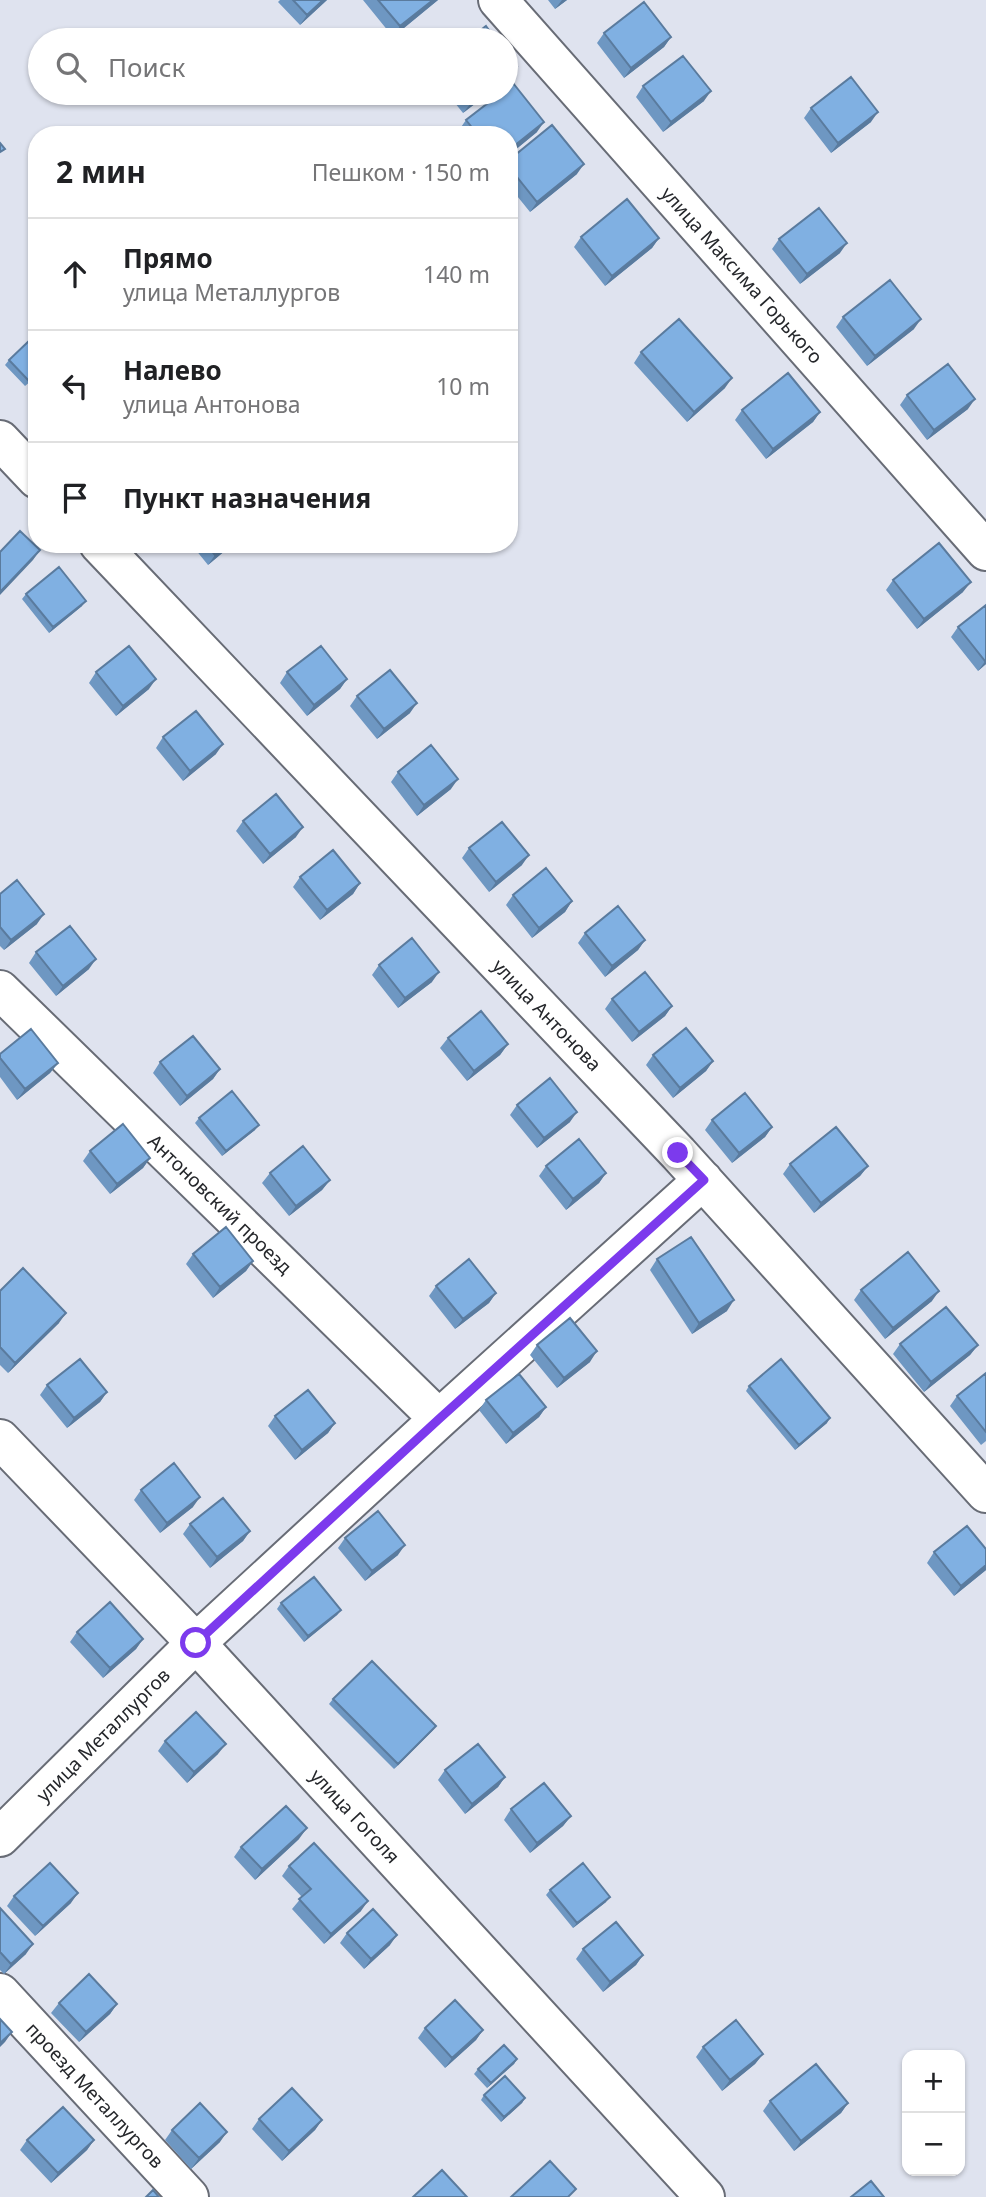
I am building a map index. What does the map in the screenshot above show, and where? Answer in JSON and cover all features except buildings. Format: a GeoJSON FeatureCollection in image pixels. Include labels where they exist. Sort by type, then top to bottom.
{"type":"FeatureCollection","features":[{"type":"Feature","properties":{"kind":"street","name":"улица Максима Горького"},"geometry":{"type":"LineString","coordinates":[[498,0],[986,551]]}},
{"type":"Feature","properties":{"kind":"street"},"geometry":{"type":"LineString","coordinates":[[0,440],[28,470]]}},
{"type":"Feature","properties":{"kind":"street","name":"улица Антонова"},"geometry":{"type":"LineString","coordinates":[[108,553],[704,1180],[986,1493]]}},
{"type":"Feature","properties":{"kind":"street","name":"Антоновский проезд"},"geometry":{"type":"LineString","coordinates":[[0,990],[439,1419]]}},
{"type":"Feature","properties":{"kind":"street","name":"улица Металлургов"},"geometry":{"type":"LineString","coordinates":[[0,1837],[196,1643],[704,1180]]}},
{"type":"Feature","properties":{"kind":"street","name":"улица Гоголя"},"geometry":{"type":"LineString","coordinates":[[0,1439],[196,1643],[705,2197]]}},
{"type":"Feature","properties":{"kind":"street","name":"проезд Металлургов"},"geometry":{"type":"LineString","coordinates":[[0,1993],[189,2197]]}},
{"type":"Feature","properties":{"kind":"route"},"geometry":{"type":"LineString","coordinates":[[196,1643],[704,1180],[678,1153]]}}]}
